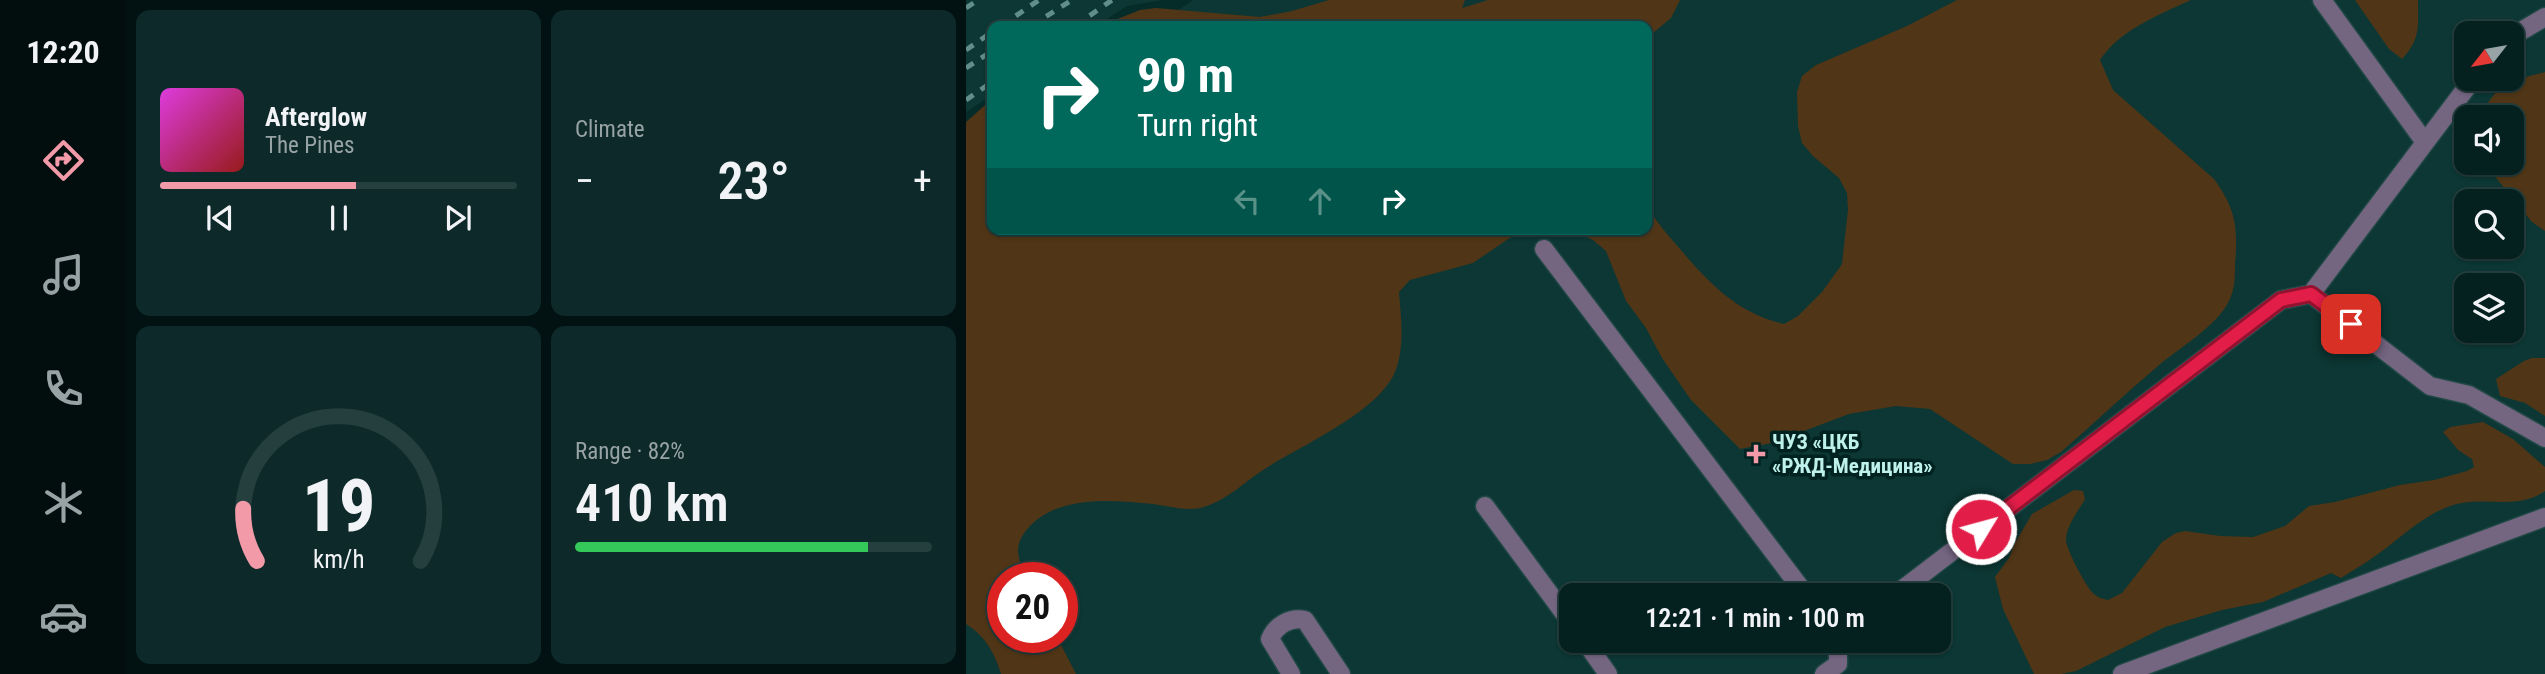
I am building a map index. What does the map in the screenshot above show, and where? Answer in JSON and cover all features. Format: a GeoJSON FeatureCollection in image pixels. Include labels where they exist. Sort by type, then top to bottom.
{"type":"FeatureCollection","features":[{"type":"Feature","properties":{"kind":"lane"},"geometry":{"type":"LineString","coordinates":[[2322,0],[2424,141]]}},
{"type":"Feature","properties":{"kind":"lane"},"geometry":{"type":"LineString","coordinates":[[2524,29],[2545,17]]}},
{"type":"Feature","properties":{"kind":"lane"},"geometry":{"type":"LineString","coordinates":[[1911,583],[2281,300],[2311,294],[2464,91]]}},
{"type":"Feature","properties":{"kind":"lane"},"geometry":{"type":"LineString","coordinates":[[1545,249],[1796,583]]}},
{"type":"Feature","properties":{"kind":"lane"},"geometry":{"type":"LineString","coordinates":[[2311,294],[2430,386],[2469,395],[2545,438]]}},
{"type":"Feature","properties":{"kind":"lane"},"geometry":{"type":"LineString","coordinates":[[1486,506],[1559,606]]}},
{"type":"Feature","properties":{"kind":"lane"},"geometry":{"type":"LineString","coordinates":[[2122,674],[2545,517]]}},
{"type":"Feature","properties":{"kind":"lane"},"geometry":{"type":"LineString","coordinates":[[1291,674],[1270,639],[1273,632],[1281,626],[1290,620],[1298,619],[1305,620],[1341,674]]}},
{"type":"Feature","properties":{"kind":"lane"},"geometry":{"type":"LineString","coordinates":[[1593,653],[1608,674]]}},
{"type":"Feature","properties":{"kind":"lane"},"geometry":{"type":"LineString","coordinates":[[1836,671],[1837,653]]}},
{"type":"Feature","properties":{"kind":"shaded area"},"geometry":{"type":"Polygon","coordinates":[[[966,0],[1163,0],[1127,6],[1104,21],[987,21],[987,98],[966,112],[966,0]]]}},
{"type":"Feature","properties":{"kind":"shaded area","name":"ЧУЗ «ЦКБ «РЖД-Медицина»"},"geometry":{"type":"Polygon","coordinates":[[[1193,0],[2545,0],[2545,674],[966,674],[966,156],[987,215],[987,235],[1652,235],[1652,21],[1162,21],[1193,0]]]}},
{"type":"Feature","properties":{"kind":"shaded area"},"geometry":{"type":"Polygon","coordinates":[[[1329,0],[1465,0],[1462,8],[1488,0],[1680,0],[1671,18],[1652,34],[1652,21],[1112,21],[1140,10],[1156,8],[1260,17],[1329,0]]]}},
{"type":"Feature","properties":{"kind":"shaded area"},"geometry":{"type":"Polygon","coordinates":[[[1957,0],[2191,0],[2129,32],[2108,49],[2100,60],[2113,90],[2214,179],[2227,200],[2234,219],[2236,240],[2232,292],[2223,310],[2207,328],[2158,366],[2061,452],[2047,460],[2013,464],[1930,409],[1896,406],[1849,414],[1772,443],[1740,449],[1691,400],[1626,301],[1606,251],[1582,235],[1652,235],[1652,213],[1702,274],[1738,305],[1784,324],[1798,316],[1822,292],[1842,264],[1848,210],[1847,193],[1839,178],[1802,143],[1798,126],[1797,92],[1802,76],[1816,65],[1907,26],[1957,0]]]}},
{"type":"Feature","properties":{"kind":"shaded area"},"geometry":{"type":"Polygon","coordinates":[[[2355,0],[2418,0],[2415,38],[2402,59],[2389,49],[2355,0]]]}},
{"type":"Feature","properties":{"kind":"shaded area"},"geometry":{"type":"Polygon","coordinates":[[[2545,72],[2545,231],[2524,212],[2524,189],[2505,189],[2494,175],[2524,175],[2524,105],[2487,105],[2498,91],[2524,91],[2524,78],[2545,72]]]}},
{"type":"Feature","properties":{"kind":"shaded area"},"geometry":{"type":"Polygon","coordinates":[[[987,103],[987,235],[1514,235],[1473,263],[1410,280],[1399,292],[1402,332],[1395,372],[1386,387],[1357,414],[1268,467],[1227,496],[1200,508],[1182,509],[1105,501],[1072,504],[1043,515],[1021,538],[1018,550],[1020,562],[987,562],[987,645],[966,624],[966,122],[987,103]]]}},
{"type":"Feature","properties":{"kind":"shaded area"},"geometry":{"type":"Polygon","coordinates":[[[2532,358],[2545,358],[2545,416],[2525,403],[2500,396],[2496,379],[2532,358]]]}},
{"type":"Feature","properties":{"kind":"shaded area"},"geometry":{"type":"Polygon","coordinates":[[[2483,422],[2513,439],[2545,467],[2545,491],[2522,501],[2462,503],[2440,510],[2341,578],[2331,573],[2263,602],[2222,610],[2165,627],[2076,671],[2061,674],[2034,674],[2003,609],[1995,577],[2009,558],[2032,514],[2074,490],[2083,491],[2085,499],[2068,529],[2066,539],[2069,550],[2076,567],[2093,593],[2108,600],[2122,593],[2162,542],[2176,533],[2185,531],[2253,537],[2285,526],[2309,506],[2467,471],[2474,467],[2472,459],[2458,450],[2443,432],[2450,427],[2483,422]]]}},
{"type":"Feature","properties":{"kind":"shaded area"},"geometry":{"type":"Polygon","coordinates":[[[992,653],[1065,653],[1076,674],[1001,674],[992,653]]]}},
{"type":"Feature","properties":{"kind":"railway"},"geometry":{"type":"LineString","coordinates":[[966,8],[978,0]]}},
{"type":"Feature","properties":{"kind":"railway"},"geometry":{"type":"LineString","coordinates":[[1008,21],[1039,0]]}},
{"type":"Feature","properties":{"kind":"railway"},"geometry":{"type":"LineString","coordinates":[[1039,21],[1072,0]]}},
{"type":"Feature","properties":{"kind":"railway"},"geometry":{"type":"LineString","coordinates":[[1082,21],[1112,0]]}},
{"type":"Feature","properties":{"kind":"railway"},"geometry":{"type":"LineString","coordinates":[[966,50],[987,35]]}},
{"type":"Feature","properties":{"kind":"railway"},"geometry":{"type":"LineString","coordinates":[[966,68],[987,54]]}},
{"type":"Feature","properties":{"kind":"railway"},"geometry":{"type":"LineString","coordinates":[[966,100],[987,85]]}},
{"type":"Feature","properties":{"kind":"place","name":"ЧУЗ «ЦКБ «РЖД-Медицина»"},"geometry":{"type":"Point","coordinates":[1756,454]}},
{"type":"Feature","properties":{"kind":"route"},"geometry":{"type":"LineString","coordinates":[[1981,529],[2281,300],[2311,294],[2351,324]]}}]}
